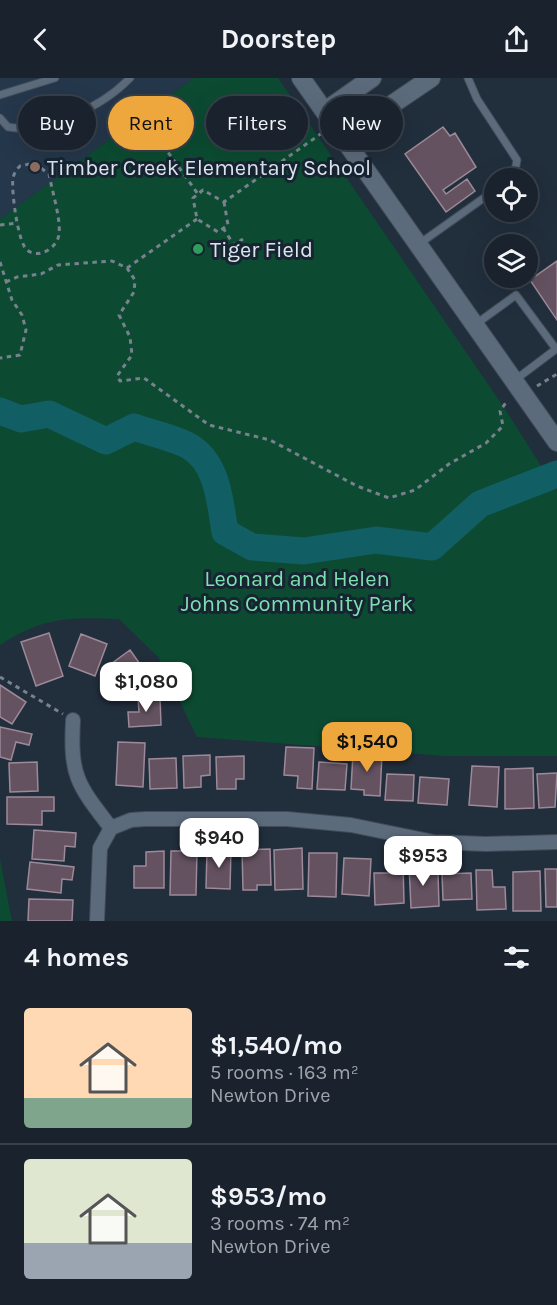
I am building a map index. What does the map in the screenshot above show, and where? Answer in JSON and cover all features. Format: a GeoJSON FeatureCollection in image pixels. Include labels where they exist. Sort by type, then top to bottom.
{"type":"FeatureCollection","features":[{"type":"Feature","properties":{"kind":"street"},"geometry":{"type":"LineString","coordinates":[[301,78],[320,104]]}},
{"type":"Feature","properties":{"kind":"street"},"geometry":{"type":"LineString","coordinates":[[346,96],[372,78]]}},
{"type":"Feature","properties":{"kind":"street"},"geometry":{"type":"LineString","coordinates":[[403,97],[431,78]]}},
{"type":"Feature","properties":{"kind":"street"},"geometry":{"type":"LineString","coordinates":[[353,150],[552,435]]}},
{"type":"Feature","properties":{"kind":"street"},"geometry":{"type":"LineString","coordinates":[[72,720],[71,757],[74,770],[88,798],[111,828]]}},
{"type":"Feature","properties":{"kind":"street"},"geometry":{"type":"LineString","coordinates":[[97,921],[100,848],[111,828],[131,820],[287,819],[351,825],[434,842],[486,844],[557,842]]}},
{"type":"Feature","properties":{"kind":"lane"},"geometry":{"type":"LineString","coordinates":[[0,96],[56,78]]}},
{"type":"Feature","properties":{"kind":"lane"},"geometry":{"type":"LineString","coordinates":[[0,118],[8,128],[21,130],[80,114],[102,103],[130,78]]}},
{"type":"Feature","properties":{"kind":"lane"},"geometry":{"type":"LineString","coordinates":[[468,78],[477,99],[517,160],[514,168]]}},
{"type":"Feature","properties":{"kind":"lane"},"geometry":{"type":"LineString","coordinates":[[419,244],[484,198]]}},
{"type":"Feature","properties":{"kind":"lane"},"geometry":{"type":"LineString","coordinates":[[475,324],[516,295],[556,349],[515,381]]}},
{"type":"Feature","properties":{"kind":"path"},"geometry":{"type":"LineString","coordinates":[[224,202],[320,134]]}},
{"type":"Feature","properties":{"kind":"path"},"geometry":{"type":"LineString","coordinates":[[166,150],[198,194]]}},
{"type":"Feature","properties":{"kind":"path"},"geometry":{"type":"LineString","coordinates":[[34,163],[49,174],[59,234],[55,246],[49,251],[27,250],[21,241],[18,223],[13,179],[20,166],[34,163]]}},
{"type":"Feature","properties":{"kind":"path"},"geometry":{"type":"LineString","coordinates":[[203,190],[224,202],[228,225],[218,232],[197,219],[193,198],[203,190]]}},
{"type":"Feature","properties":{"kind":"path"},"geometry":{"type":"LineString","coordinates":[[127,268],[197,219]]}},
{"type":"Feature","properties":{"kind":"path"},"geometry":{"type":"LineString","coordinates":[[0,225],[18,223]]}},
{"type":"Feature","properties":{"kind":"path"},"geometry":{"type":"LineString","coordinates":[[224,228],[234,245]]}},
{"type":"Feature","properties":{"kind":"path"},"geometry":{"type":"LineString","coordinates":[[226,250],[243,239]]}},
{"type":"Feature","properties":{"kind":"path"},"geometry":{"type":"LineString","coordinates":[[6,282],[17,277],[41,274],[58,265],[112,261],[127,268],[135,280],[134,292],[119,315],[130,337],[132,355],[117,376],[120,381],[144,378],[209,425],[270,440],[357,486],[389,498],[415,489],[448,464],[486,443],[503,426],[500,411],[507,401]]}},
{"type":"Feature","properties":{"kind":"path"},"geometry":{"type":"LineString","coordinates":[[0,262],[12,300],[22,315],[26,330],[20,355],[0,358]]}},
{"type":"Feature","properties":{"kind":"path"},"geometry":{"type":"LineString","coordinates":[[537,386],[557,374]]}},
{"type":"Feature","properties":{"kind":"path"},"geometry":{"type":"LineString","coordinates":[[0,677],[72,720]]}},
{"type":"Feature","properties":{"kind":"shaded area"},"geometry":{"type":"Polygon","coordinates":[[[0,78],[194,78],[169,96],[108,96],[108,141],[96,149],[96,96],[18,96],[18,150],[95,150],[0,219],[0,78]]]}},
{"type":"Feature","properties":{"kind":"green space","name":"Leonard and Helen Johns Community Park"},"geometry":{"type":"Polygon","coordinates":[[[194,78],[278,78],[290,96],[206,96],[206,150],[308,150],[308,122],[320,139],[320,150],[327,150],[505,409],[557,491],[557,756],[445,756],[197,737],[158,657],[119,619],[85,618],[43,624],[0,645],[0,219],[108,141],[108,150],[194,150],[194,96],[169,96],[194,78]]]}},
{"type":"Feature","properties":{"kind":"green space"},"geometry":{"type":"Polygon","coordinates":[[[0,859],[12,921],[0,921],[0,859]]]}},
{"type":"Feature","properties":{"kind":"building"},"geometry":{"type":"Polygon","coordinates":[[[443,127],[450,136],[455,133],[476,167],[443,190],[446,194],[467,179],[475,191],[446,212],[405,154],[443,127]]]}},
{"type":"Feature","properties":{"kind":"building"},"geometry":{"type":"Polygon","coordinates":[[[557,261],[557,320],[535,288],[538,288],[538,274],[557,261]]]}},
{"type":"Feature","properties":{"kind":"building"},"geometry":{"type":"Polygon","coordinates":[[[49,633],[63,676],[36,686],[21,642],[49,633]]]}},
{"type":"Feature","properties":{"kind":"building"},"geometry":{"type":"Polygon","coordinates":[[[81,634],[107,644],[95,676],[69,666],[81,634]]]}},
{"type":"Feature","properties":{"kind":"building"},"geometry":{"type":"Polygon","coordinates":[[[130,650],[147,674],[120,693],[110,679],[117,673],[111,664],[130,650]]]}},
{"type":"Feature","properties":{"kind":"building"},"geometry":{"type":"Polygon","coordinates":[[[0,685],[26,702],[12,724],[0,717],[0,685]]]}},
{"type":"Feature","properties":{"kind":"building"},"geometry":{"type":"Polygon","coordinates":[[[160,697],[161,725],[129,727],[128,712],[139,712],[138,698],[160,697]]]}},
{"type":"Feature","properties":{"kind":"building"},"geometry":{"type":"Polygon","coordinates":[[[0,727],[32,734],[29,745],[16,742],[11,760],[0,757],[0,727]]]}},
{"type":"Feature","properties":{"kind":"building"},"geometry":{"type":"Polygon","coordinates":[[[118,742],[145,743],[143,787],[116,785],[118,742]]]}},
{"type":"Feature","properties":{"kind":"building"},"geometry":{"type":"Polygon","coordinates":[[[286,747],[314,748],[312,789],[297,788],[298,776],[284,775],[286,747]]]}},
{"type":"Feature","properties":{"kind":"building"},"geometry":{"type":"Polygon","coordinates":[[[353,753],[382,754],[380,796],[364,795],[364,790],[351,789],[353,753]]]}},
{"type":"Feature","properties":{"kind":"building"},"geometry":{"type":"Polygon","coordinates":[[[210,755],[210,775],[201,776],[201,787],[184,788],[183,756],[210,755]]]}},
{"type":"Feature","properties":{"kind":"building"},"geometry":{"type":"Polygon","coordinates":[[[244,756],[244,779],[236,779],[236,789],[217,789],[216,757],[244,756]]]}},
{"type":"Feature","properties":{"kind":"building"},"geometry":{"type":"Polygon","coordinates":[[[176,758],[177,788],[150,789],[149,759],[176,758]]]}},
{"type":"Feature","properties":{"kind":"building"},"geometry":{"type":"Polygon","coordinates":[[[37,762],[38,791],[10,792],[9,763],[37,762]]]}},
{"type":"Feature","properties":{"kind":"building"},"geometry":{"type":"Polygon","coordinates":[[[319,762],[347,764],[345,790],[317,789],[319,762]]]}},
{"type":"Feature","properties":{"kind":"building"},"geometry":{"type":"Polygon","coordinates":[[[472,766],[499,767],[497,807],[469,805],[472,766]]]}},
{"type":"Feature","properties":{"kind":"building"},"geometry":{"type":"Polygon","coordinates":[[[533,768],[534,808],[505,809],[505,769],[533,768]]]}},
{"type":"Feature","properties":{"kind":"building"},"geometry":{"type":"Polygon","coordinates":[[[557,773],[555,807],[539,808],[537,774],[557,773]]]}},
{"type":"Feature","properties":{"kind":"building"},"geometry":{"type":"Polygon","coordinates":[[[387,774],[414,775],[413,801],[385,800],[387,774]]]}},
{"type":"Feature","properties":{"kind":"building"},"geometry":{"type":"Polygon","coordinates":[[[420,777],[449,779],[447,805],[418,803],[420,777]]]}},
{"type":"Feature","properties":{"kind":"building"},"geometry":{"type":"Polygon","coordinates":[[[7,797],[54,797],[54,811],[42,811],[42,825],[7,824],[7,797]]]}},
{"type":"Feature","properties":{"kind":"building"},"geometry":{"type":"Polygon","coordinates":[[[34,830],[76,833],[75,847],[65,846],[64,861],[32,859],[34,830]]]}},
{"type":"Feature","properties":{"kind":"building"},"geometry":{"type":"Polygon","coordinates":[[[302,848],[303,889],[275,890],[274,850],[302,848]]]}},
{"type":"Feature","properties":{"kind":"building"},"geometry":{"type":"Polygon","coordinates":[[[207,849],[231,849],[230,889],[206,888],[207,849]]]}},
{"type":"Feature","properties":{"kind":"building"},"geometry":{"type":"Polygon","coordinates":[[[270,849],[271,885],[257,885],[257,890],[243,890],[242,850],[270,849]]]}},
{"type":"Feature","properties":{"kind":"building"},"geometry":{"type":"Polygon","coordinates":[[[164,851],[164,888],[134,888],[134,866],[146,866],[146,852],[164,851]]]}},
{"type":"Feature","properties":{"kind":"building"},"geometry":{"type":"Polygon","coordinates":[[[171,851],[197,851],[196,895],[170,895],[171,851]]]}},
{"type":"Feature","properties":{"kind":"building"},"geometry":{"type":"Polygon","coordinates":[[[309,853],[337,853],[336,897],[308,896],[309,853]]]}},
{"type":"Feature","properties":{"kind":"building"},"geometry":{"type":"Polygon","coordinates":[[[344,858],[371,859],[369,896],[342,894],[344,858]]]}},
{"type":"Feature","properties":{"kind":"building"},"geometry":{"type":"Polygon","coordinates":[[[30,862],[74,867],[72,880],[62,879],[61,893],[27,889],[30,862]]]}},
{"type":"Feature","properties":{"kind":"building"},"geometry":{"type":"Polygon","coordinates":[[[390,862],[403,862],[404,903],[375,905],[374,873],[390,873],[390,862]]]}},
{"type":"Feature","properties":{"kind":"building"},"geometry":{"type":"Polygon","coordinates":[[[426,864],[427,874],[438,873],[439,906],[411,908],[409,865],[426,864]]]}},
{"type":"Feature","properties":{"kind":"building"},"geometry":{"type":"Polygon","coordinates":[[[545,869],[557,869],[557,907],[546,907],[545,869]]]}},
{"type":"Feature","properties":{"kind":"building"},"geometry":{"type":"Polygon","coordinates":[[[476,870],[492,870],[493,887],[505,887],[506,909],[477,910],[476,870]]]}},
{"type":"Feature","properties":{"kind":"building"},"geometry":{"type":"Polygon","coordinates":[[[540,871],[541,911],[513,911],[513,872],[540,871]]]}},
{"type":"Feature","properties":{"kind":"building"},"geometry":{"type":"Polygon","coordinates":[[[471,873],[472,899],[443,900],[442,874],[471,873]]]}},
{"type":"Feature","properties":{"kind":"building"},"geometry":{"type":"Polygon","coordinates":[[[29,899],[73,900],[72,921],[28,921],[29,899]]]}},
{"type":"Feature","properties":{"kind":"waterway"},"geometry":{"type":"LineString","coordinates":[[0,411],[21,419],[49,414],[106,441],[134,427],[187,445],[205,461],[216,483],[225,532],[252,547],[304,551],[376,540],[432,547],[480,504],[557,474]]}},
{"type":"Feature","properties":{"kind":"place","name":"Timber Creek Elementary School"},"geometry":{"type":"Point","coordinates":[35,167]}},
{"type":"Feature","properties":{"kind":"place","name":"Tiger Field"},"geometry":{"type":"Point","coordinates":[198,249]}}]}
